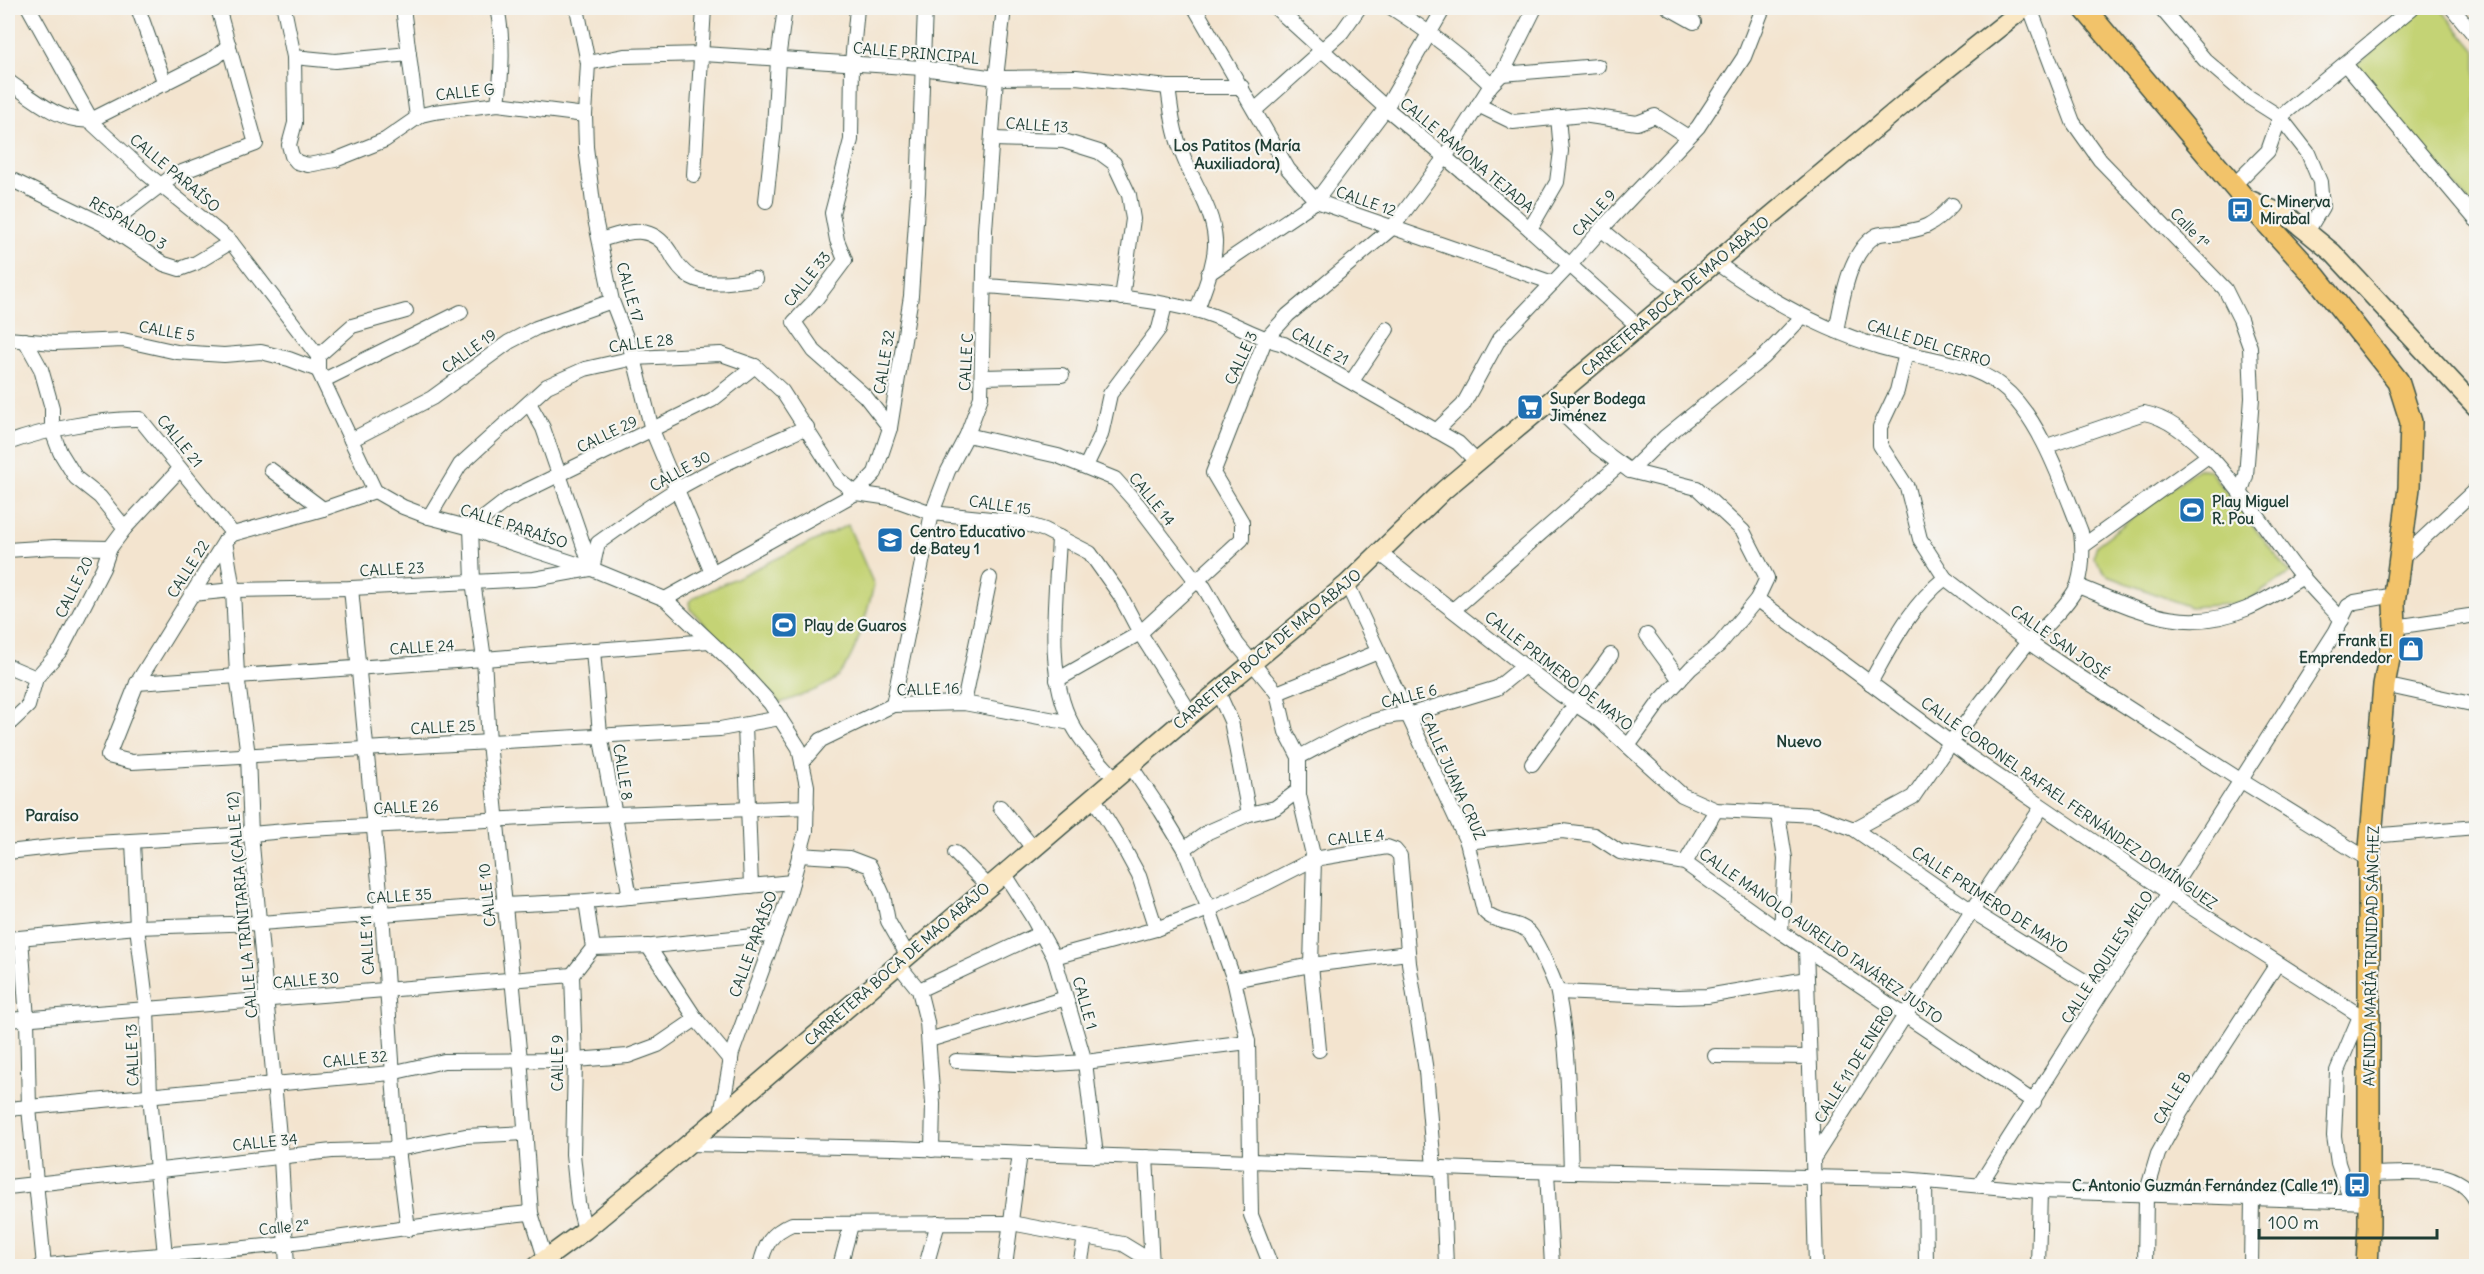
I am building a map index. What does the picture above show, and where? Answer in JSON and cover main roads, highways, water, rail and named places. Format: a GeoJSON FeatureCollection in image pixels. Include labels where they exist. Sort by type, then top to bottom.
{"type":"FeatureCollection","features":[{"type":"Feature","properties":{"kind":"main road","name":"AVENIDA MARÍA TRINIDAD SÁNCHEZ"},"geometry":{"type":"LineString","coordinates":[[2085,8],[2238,191],[2315,276],[2398,381],[2410,422],[2409,488],[2395,595],[2395,627],[2384,685],[2369,860],[2365,1019],[2368,1174],[2359,1202],[2367,1266]]}},
{"type":"Feature","properties":{"kind":"place","name":"C. Minerva Mirabal"},"geometry":{"type":"Point","coordinates":[2240,210]}},
{"type":"Feature","properties":{"kind":"place","name":"Super Bodega Jiménez"},"geometry":{"type":"Point","coordinates":[1530,407]}},
{"type":"Feature","properties":{"kind":"place","name":"Play Miguel R. Pou"},"geometry":{"type":"Point","coordinates":[2192,510]}},
{"type":"Feature","properties":{"kind":"place","name":"Centro Educativo de Batey 1"},"geometry":{"type":"Point","coordinates":[890,540]}},
{"type":"Feature","properties":{"kind":"place","name":"Play de Guaros"},"geometry":{"type":"Point","coordinates":[784,625]}},
{"type":"Feature","properties":{"kind":"place","name":"Frank El Emprendedor"},"geometry":{"type":"Point","coordinates":[2411,649]}},
{"type":"Feature","properties":{"kind":"place","name":"C. Antonio Guzmán Fernández (Calle 1ª)"},"geometry":{"type":"Point","coordinates":[2357,1185]}},
{"type":"Feature","properties":{"kind":"district","name":"Los Patitos (María Auxiliadora)"},"geometry":{"type":"Point","coordinates":[1237,154]}},
{"type":"Feature","properties":{"kind":"district","name":"Nuevo"},"geometry":{"type":"Point","coordinates":[1799,741]}},
{"type":"Feature","properties":{"kind":"district","name":"Paraíso"},"geometry":{"type":"Point","coordinates":[52,815]}}]}
